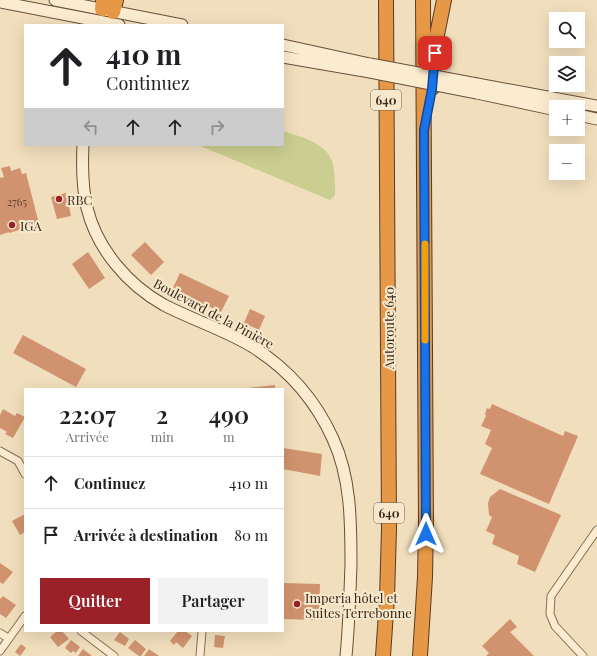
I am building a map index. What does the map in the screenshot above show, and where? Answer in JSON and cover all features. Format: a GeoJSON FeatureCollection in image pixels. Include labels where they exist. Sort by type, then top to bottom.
{"type":"FeatureCollection","features":[{"type":"Feature","properties":{"kind":"highway"},"geometry":{"type":"LineString","coordinates":[[381,0],[386,29]]}},
{"type":"Feature","properties":{"kind":"highway","name":"Autoroute 640"},"geometry":{"type":"LineString","coordinates":[[383,656],[388,593],[389,516],[386,0]]}},
{"type":"Feature","properties":{"kind":"highway"},"geometry":{"type":"LineString","coordinates":[[420,656],[426,562],[423,0]]}},
{"type":"Feature","properties":{"kind":"highway"},"geometry":{"type":"LineString","coordinates":[[424,130],[432,89],[438,29],[444,0]]}},
{"type":"Feature","properties":{"kind":"street"},"geometry":{"type":"LineString","coordinates":[[55,0],[108,16]]}},
{"type":"Feature","properties":{"kind":"street"},"geometry":{"type":"LineString","coordinates":[[0,2],[71,16],[108,16],[174,24]]}},
{"type":"Feature","properties":{"kind":"street"},"geometry":{"type":"LineString","coordinates":[[71,16],[78,24]]}},
{"type":"Feature","properties":{"kind":"street"},"geometry":{"type":"LineString","coordinates":[[284,45],[370,68],[477,89],[597,106]]}},
{"type":"Feature","properties":{"kind":"street"},"geometry":{"type":"LineString","coordinates":[[284,57],[370,68]]}},
{"type":"Feature","properties":{"kind":"street"},"geometry":{"type":"LineString","coordinates":[[477,89],[549,108]]}},
{"type":"Feature","properties":{"kind":"street"},"geometry":{"type":"LineString","coordinates":[[585,116],[597,119]]}},
{"type":"Feature","properties":{"kind":"street","name":"Boulevard de la Pinière"},"geometry":{"type":"LineString","coordinates":[[84,146],[84,187],[88,210],[103,245],[111,258],[125,275],[156,300],[243,342],[274,362],[306,394],[326,425],[341,461],[347,488],[349,507],[351,576],[346,656]]}},
{"type":"Feature","properties":{"kind":"street"},"geometry":{"type":"LineString","coordinates":[[0,451],[18,461],[24,472]]}},
{"type":"Feature","properties":{"kind":"street"},"geometry":{"type":"LineString","coordinates":[[583,656],[555,626],[550,614],[551,596],[597,530]]}},
{"type":"Feature","properties":{"kind":"street"},"geometry":{"type":"LineString","coordinates":[[0,651],[24,617]]}},
{"type":"Feature","properties":{"kind":"street"},"geometry":{"type":"LineString","coordinates":[[82,632],[114,656]]}},
{"type":"Feature","properties":{"kind":"street"},"geometry":{"type":"LineString","coordinates":[[200,656],[202,632]]}},
{"type":"Feature","properties":{"kind":"street"},"geometry":{"type":"LineString","coordinates":[[0,633],[8,638]]}},
{"type":"Feature","properties":{"kind":"green space"},"geometry":{"type":"Polygon","coordinates":[[[284,131],[304,138],[324,149],[332,161],[335,195],[330,200],[200,146],[284,146],[284,131]]]}},
{"type":"Feature","properties":{"kind":"building"},"geometry":{"type":"Polygon","coordinates":[[[10,166],[11,171],[20,168],[22,174],[26,173],[39,224],[0,235],[0,178],[4,177],[1,168],[10,166]]]}},
{"type":"Feature","properties":{"kind":"building"},"geometry":{"type":"Polygon","coordinates":[[[66,193],[71,216],[57,219],[51,197],[66,193]]]}},
{"type":"Feature","properties":{"kind":"building"},"geometry":{"type":"Polygon","coordinates":[[[145,242],[164,262],[151,275],[131,255],[145,242]]]}},
{"type":"Feature","properties":{"kind":"building"},"geometry":{"type":"Polygon","coordinates":[[[88,252],[105,278],[89,289],[72,264],[88,252]]]}},
{"type":"Feature","properties":{"kind":"building"},"geometry":{"type":"Polygon","coordinates":[[[180,273],[229,296],[221,312],[172,290],[180,273]]]}},
{"type":"Feature","properties":{"kind":"building"},"geometry":{"type":"Polygon","coordinates":[[[250,309],[265,316],[259,330],[244,323],[250,309]]]}},
{"type":"Feature","properties":{"kind":"building"},"geometry":{"type":"Polygon","coordinates":[[[23,335],[86,369],[76,387],[13,353],[23,335]]]}},
{"type":"Feature","properties":{"kind":"building"},"geometry":{"type":"Polygon","coordinates":[[[275,385],[275,388],[247,388],[275,385]]]}},
{"type":"Feature","properties":{"kind":"building"},"geometry":{"type":"Polygon","coordinates":[[[492,404],[563,436],[565,431],[578,436],[549,504],[480,474],[492,448],[485,444],[491,430],[481,426],[486,416],[485,414],[487,408],[490,409],[492,404]]]}},
{"type":"Feature","properties":{"kind":"building"},"geometry":{"type":"Polygon","coordinates":[[[3,409],[15,416],[17,413],[24,416],[13,438],[5,434],[7,432],[0,428],[0,415],[3,409]]]}},
{"type":"Feature","properties":{"kind":"building"},"geometry":{"type":"Polygon","coordinates":[[[284,448],[322,454],[320,476],[284,469],[284,448]]]}},
{"type":"Feature","properties":{"kind":"building"},"geometry":{"type":"Polygon","coordinates":[[[500,489],[561,515],[535,572],[517,564],[519,556],[492,544],[495,535],[486,531],[492,517],[489,515],[488,503],[490,497],[500,489]]]}},
{"type":"Feature","properties":{"kind":"building"},"geometry":{"type":"Polygon","coordinates":[[[24,515],[24,533],[20,535],[12,521],[24,515]]]}},
{"type":"Feature","properties":{"kind":"building"},"geometry":{"type":"Polygon","coordinates":[[[0,563],[13,572],[3,584],[0,582],[0,563]]]}},
{"type":"Feature","properties":{"kind":"building"},"geometry":{"type":"Polygon","coordinates":[[[284,583],[320,584],[319,620],[284,619],[284,583]]]}},
{"type":"Feature","properties":{"kind":"building"},"geometry":{"type":"Polygon","coordinates":[[[3,596],[16,605],[6,618],[0,614],[0,599],[3,596]]]}},
{"type":"Feature","properties":{"kind":"building"},"geometry":{"type":"Polygon","coordinates":[[[510,619],[517,627],[510,632],[534,656],[486,656],[489,653],[482,646],[510,619]]]}},
{"type":"Feature","properties":{"kind":"building"},"geometry":{"type":"Polygon","coordinates":[[[56,632],[63,632],[69,639],[58,647],[50,637],[56,632]]]}},
{"type":"Feature","properties":{"kind":"building"},"geometry":{"type":"Polygon","coordinates":[[[120,632],[129,639],[125,646],[114,640],[120,632]]]}},
{"type":"Feature","properties":{"kind":"building"},"geometry":{"type":"Polygon","coordinates":[[[177,632],[186,632],[192,636],[183,648],[176,642],[174,645],[170,641],[177,632]]]}},
{"type":"Feature","properties":{"kind":"building"},"geometry":{"type":"Polygon","coordinates":[[[215,635],[225,636],[223,648],[214,647],[215,635]]]}},
{"type":"Feature","properties":{"kind":"building"},"geometry":{"type":"Polygon","coordinates":[[[71,640],[80,647],[76,653],[73,651],[71,653],[65,648],[71,640]]]}},
{"type":"Feature","properties":{"kind":"building"},"geometry":{"type":"Polygon","coordinates":[[[135,640],[146,649],[141,656],[128,648],[135,640]]]}},
{"type":"Feature","properties":{"kind":"building"},"geometry":{"type":"Polygon","coordinates":[[[21,644],[26,648],[20,656],[15,652],[21,644]]]}},
{"type":"Feature","properties":{"kind":"building"},"geometry":{"type":"Polygon","coordinates":[[[83,649],[92,656],[78,656],[83,649]]]}},
{"type":"Feature","properties":{"kind":"building"},"geometry":{"type":"Polygon","coordinates":[[[149,649],[159,656],[144,656],[149,649]]]}},
{"type":"Feature","properties":{"kind":"slow traffic"},"geometry":{"type":"LineString","coordinates":[[425,244],[425,340]]}},
{"type":"Feature","properties":{"kind":"place","name":"RBC"},"geometry":{"type":"Point","coordinates":[59,199]}},
{"type":"Feature","properties":{"kind":"place","name":"IGA"},"geometry":{"type":"Point","coordinates":[12,225]}},
{"type":"Feature","properties":{"kind":"place","name":"Imperia hôtel et Suites Terrebonne"},"geometry":{"type":"Point","coordinates":[297,604]}},
{"type":"Feature","properties":{"kind":"route"},"geometry":{"type":"LineString","coordinates":[[426,534],[424,130],[432,89],[435,53]]}}]}
